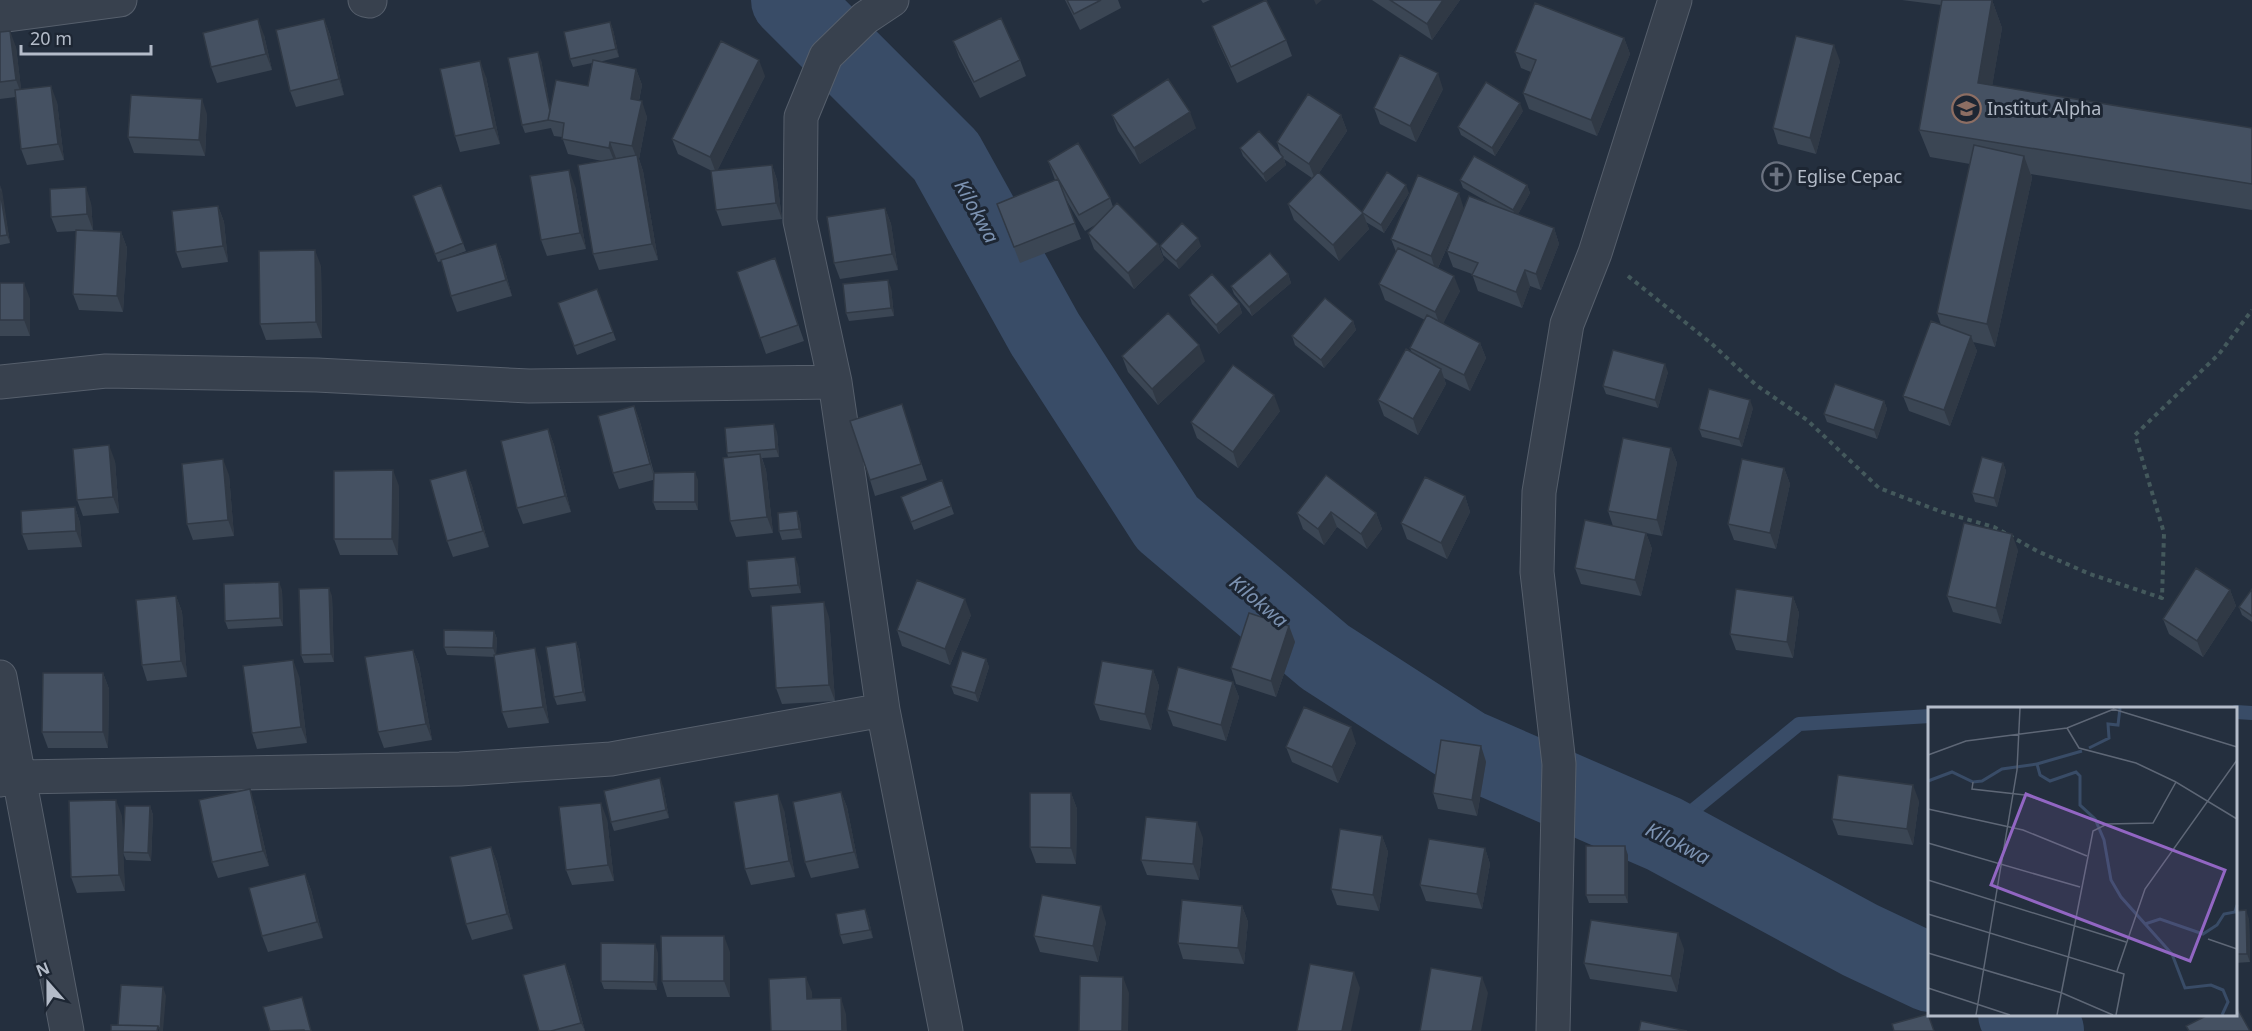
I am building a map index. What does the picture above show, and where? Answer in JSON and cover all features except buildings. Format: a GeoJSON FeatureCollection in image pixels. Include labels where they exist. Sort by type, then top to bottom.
{"type":"FeatureCollection","features":[{"type":"Feature","properties":{"kind":"street"},"geometry":{"type":"LineString","coordinates":[[0,16],[120,0]]}},
{"type":"Feature","properties":{"kind":"street"},"geometry":{"type":"LineString","coordinates":[[892,0],[865,18],[826,56],[801,117],[800,221],[835,382],[883,710],[946,1031]]}},
{"type":"Feature","properties":{"kind":"street"},"geometry":{"type":"LineString","coordinates":[[1553,1031],[1558,788],[1537,572],[1539,492],[1567,324],[1595,253],[1675,0]]}},
{"type":"Feature","properties":{"kind":"street"},"geometry":{"type":"LineString","coordinates":[[0,382],[106,371],[317,375],[529,386],[835,382]]}},
{"type":"Feature","properties":{"kind":"street"},"geometry":{"type":"LineString","coordinates":[[0,677],[10,779],[67,1031]]}},
{"type":"Feature","properties":{"kind":"street"},"geometry":{"type":"LineString","coordinates":[[10,779],[460,769],[611,759],[883,710]]}},
{"type":"Feature","properties":{"kind":"path"},"geometry":{"type":"LineString","coordinates":[[1595,253],[1647,290],[1756,385],[1807,420],[1880,488],[1942,512],[1994,527],[2037,551],[2090,574],[2162,598],[2164,533],[2135,435],[2219,354],[2252,310]]}},
{"type":"Feature","properties":{"kind":"waterway","name":"Kilokwa"},"geometry":{"type":"LineString","coordinates":[[790,0],[946,156],[1045,334],[1167,523],[1325,657],[1466,748],[1664,834],[1860,940],[1928,972]]}},
{"type":"Feature","properties":{"kind":"waterway"},"geometry":{"type":"LineString","coordinates":[[2237,712],[2252,713]]}},
{"type":"Feature","properties":{"kind":"waterway"},"geometry":{"type":"LineString","coordinates":[[1664,834],[1799,724],[1928,716]]}},
{"type":"Feature","properties":{"kind":"waterway","name":"Kilokwa"},"geometry":{"type":"LineString","coordinates":[[2021,1016],[2042,1026],[2045,1031]]}},
{"type":"Feature","properties":{"kind":"place","name":"Institut Alpha"},"geometry":{"type":"Point","coordinates":[1966,108]}},
{"type":"Feature","properties":{"kind":"place","name":"Eglise Cepac"},"geometry":{"type":"Point","coordinates":[1776,176]}}]}
